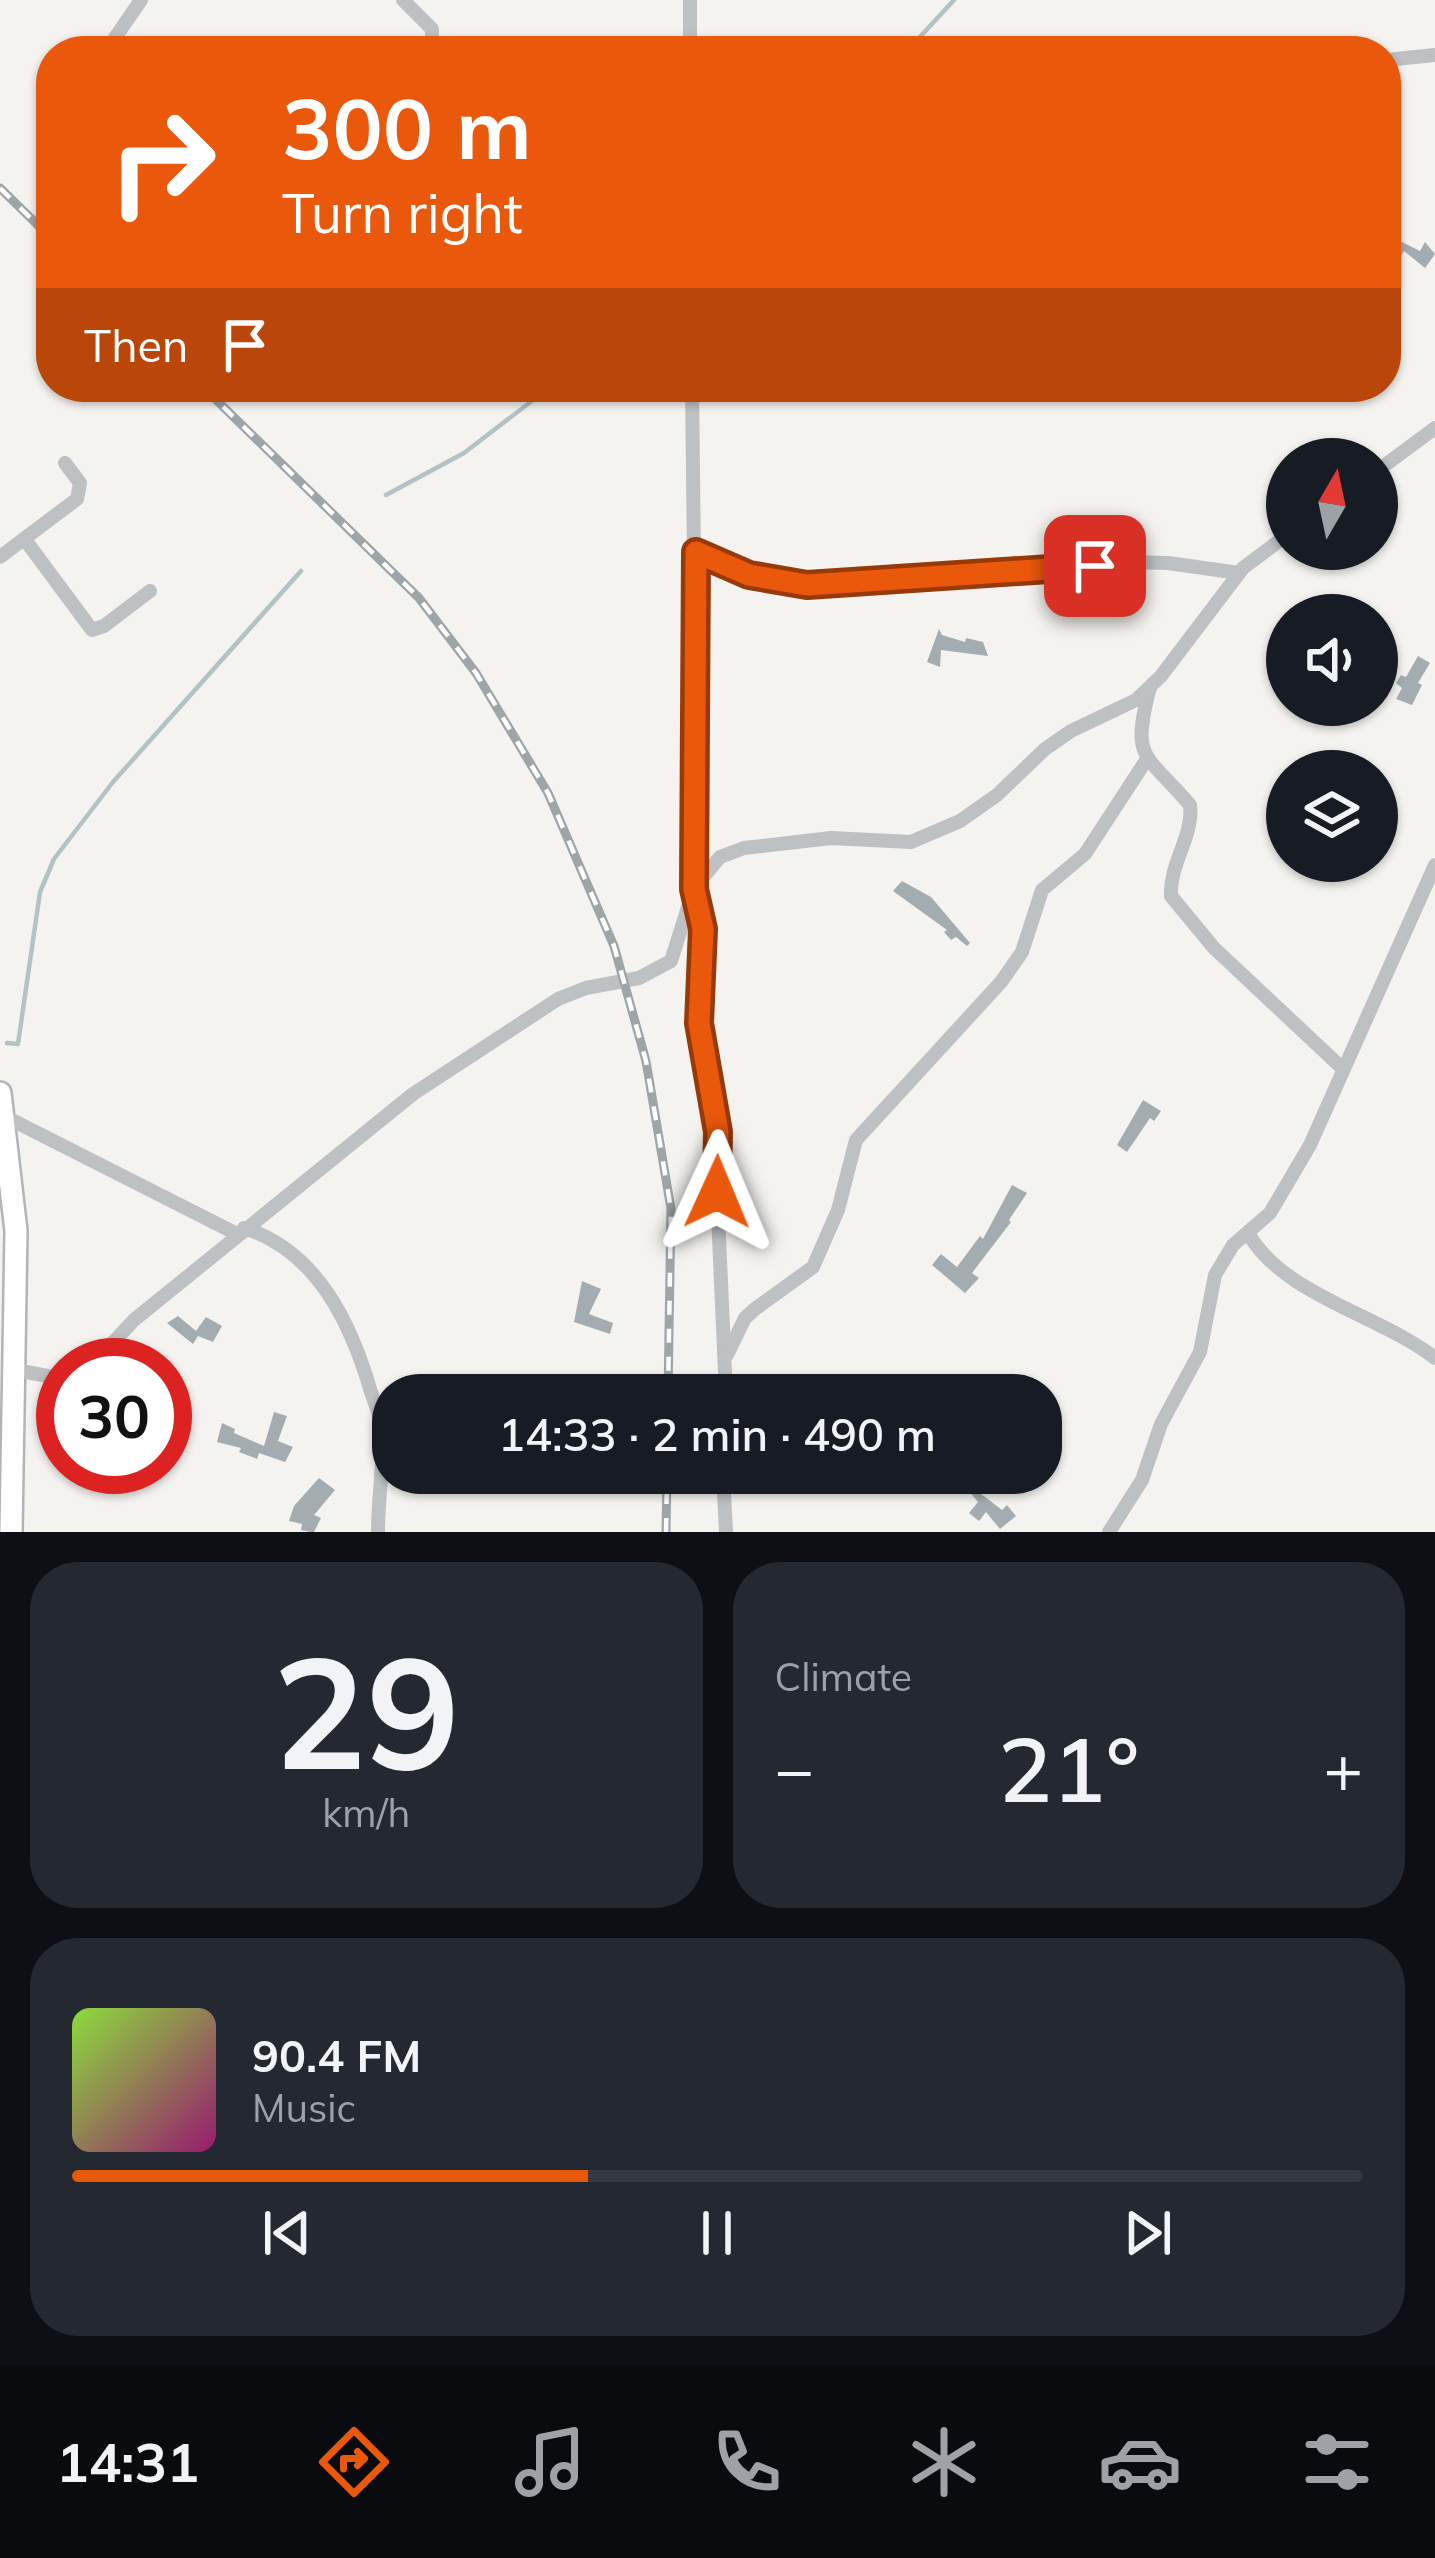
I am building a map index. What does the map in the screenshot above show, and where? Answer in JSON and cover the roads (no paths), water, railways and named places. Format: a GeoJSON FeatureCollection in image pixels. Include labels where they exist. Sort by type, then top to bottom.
{"type":"FeatureCollection","features":[{"type":"Feature","properties":{"kind":"main road"},"geometry":{"type":"LineString","coordinates":[[2,1104],[16,1231],[16,1370],[7,1444],[11,1532]]}},
{"type":"Feature","properties":{"kind":"street"},"geometry":{"type":"LineString","coordinates":[[116,36],[141,0]]}},
{"type":"Feature","properties":{"kind":"street"},"geometry":{"type":"LineString","coordinates":[[403,0],[432,29],[432,36]]}},
{"type":"Feature","properties":{"kind":"street"},"geometry":{"type":"LineString","coordinates":[[690,0],[690,36]]}},
{"type":"Feature","properties":{"kind":"street"},"geometry":{"type":"LineString","coordinates":[[1401,58],[1435,55]]}},
{"type":"Feature","properties":{"kind":"street"},"geometry":{"type":"LineString","coordinates":[[692,402],[694,889],[703,929],[699,1023],[718,1132],[727,1374]]}},
{"type":"Feature","properties":{"kind":"street"},"geometry":{"type":"LineString","coordinates":[[1398,455],[1435,428]]}},
{"type":"Feature","properties":{"kind":"street"},"geometry":{"type":"LineString","coordinates":[[0,557],[77,499],[80,483],[65,464]]}},
{"type":"Feature","properties":{"kind":"street"},"geometry":{"type":"LineString","coordinates":[[26,541],[92,630],[151,591]]}},
{"type":"Feature","properties":{"kind":"street"},"geometry":{"type":"LineString","coordinates":[[696,552],[749,575],[807,585],[1129,562],[1239,573]]}},
{"type":"Feature","properties":{"kind":"street"},"geometry":{"type":"LineString","coordinates":[[113,1338],[412,1094],[572,992],[639,978],[670,961],[694,889],[720,857],[744,848],[831,838],[892,843],[935,835],[997,796],[1071,731],[1136,700],[1239,573],[1266,552]]}},
{"type":"Feature","properties":{"kind":"street"},"geometry":{"type":"LineString","coordinates":[[1150,688],[1139,738],[1147,759],[1190,805],[1192,816],[1171,885],[1177,906],[1258,992],[1342,1068]]}},
{"type":"Feature","properties":{"kind":"street"},"geometry":{"type":"LineString","coordinates":[[727,1355],[746,1318],[813,1267],[838,1210],[856,1140],[1001,982],[1022,952],[1042,890],[1085,854],[1147,759]]}},
{"type":"Feature","properties":{"kind":"street"},"geometry":{"type":"LineString","coordinates":[[1109,1532],[1142,1480],[1161,1424],[1200,1352],[1215,1275],[1233,1244],[1270,1213],[1310,1144],[1435,865]]}},
{"type":"Feature","properties":{"kind":"street"},"geometry":{"type":"LineString","coordinates":[[2,1104],[241,1231],[270,1237],[289,1249],[325,1289],[358,1346],[382,1426],[378,1532]]}},
{"type":"Feature","properties":{"kind":"street"},"geometry":{"type":"LineString","coordinates":[[1248,1233],[1272,1266],[1389,1326],[1435,1358]]}},
{"type":"Feature","properties":{"kind":"street"},"geometry":{"type":"LineString","coordinates":[[16,1370],[36,1373]]}},
{"type":"Feature","properties":{"kind":"street"},"geometry":{"type":"LineString","coordinates":[[724,1494],[726,1532]]}},
{"type":"Feature","properties":{"kind":"waterway"},"geometry":{"type":"LineString","coordinates":[[921,36],[954,0]]}},
{"type":"Feature","properties":{"kind":"waterway"},"geometry":{"type":"LineString","coordinates":[[386,495],[464,453],[530,402]]}},
{"type":"Feature","properties":{"kind":"waterway"},"geometry":{"type":"LineString","coordinates":[[7,1043],[18,1044],[40,892],[54,859],[113,782],[301,571]]}},
{"type":"Feature","properties":{"kind":"railway"},"geometry":{"type":"LineString","coordinates":[[0,188],[36,223]]}},
{"type":"Feature","properties":{"kind":"railway"},"geometry":{"type":"LineString","coordinates":[[218,402],[419,598],[476,673],[548,793],[614,946],[646,1061],[671,1209],[668,1374]]}},
{"type":"Feature","properties":{"kind":"railway"},"geometry":{"type":"LineString","coordinates":[[666,1532],[667,1494]]}}]}
